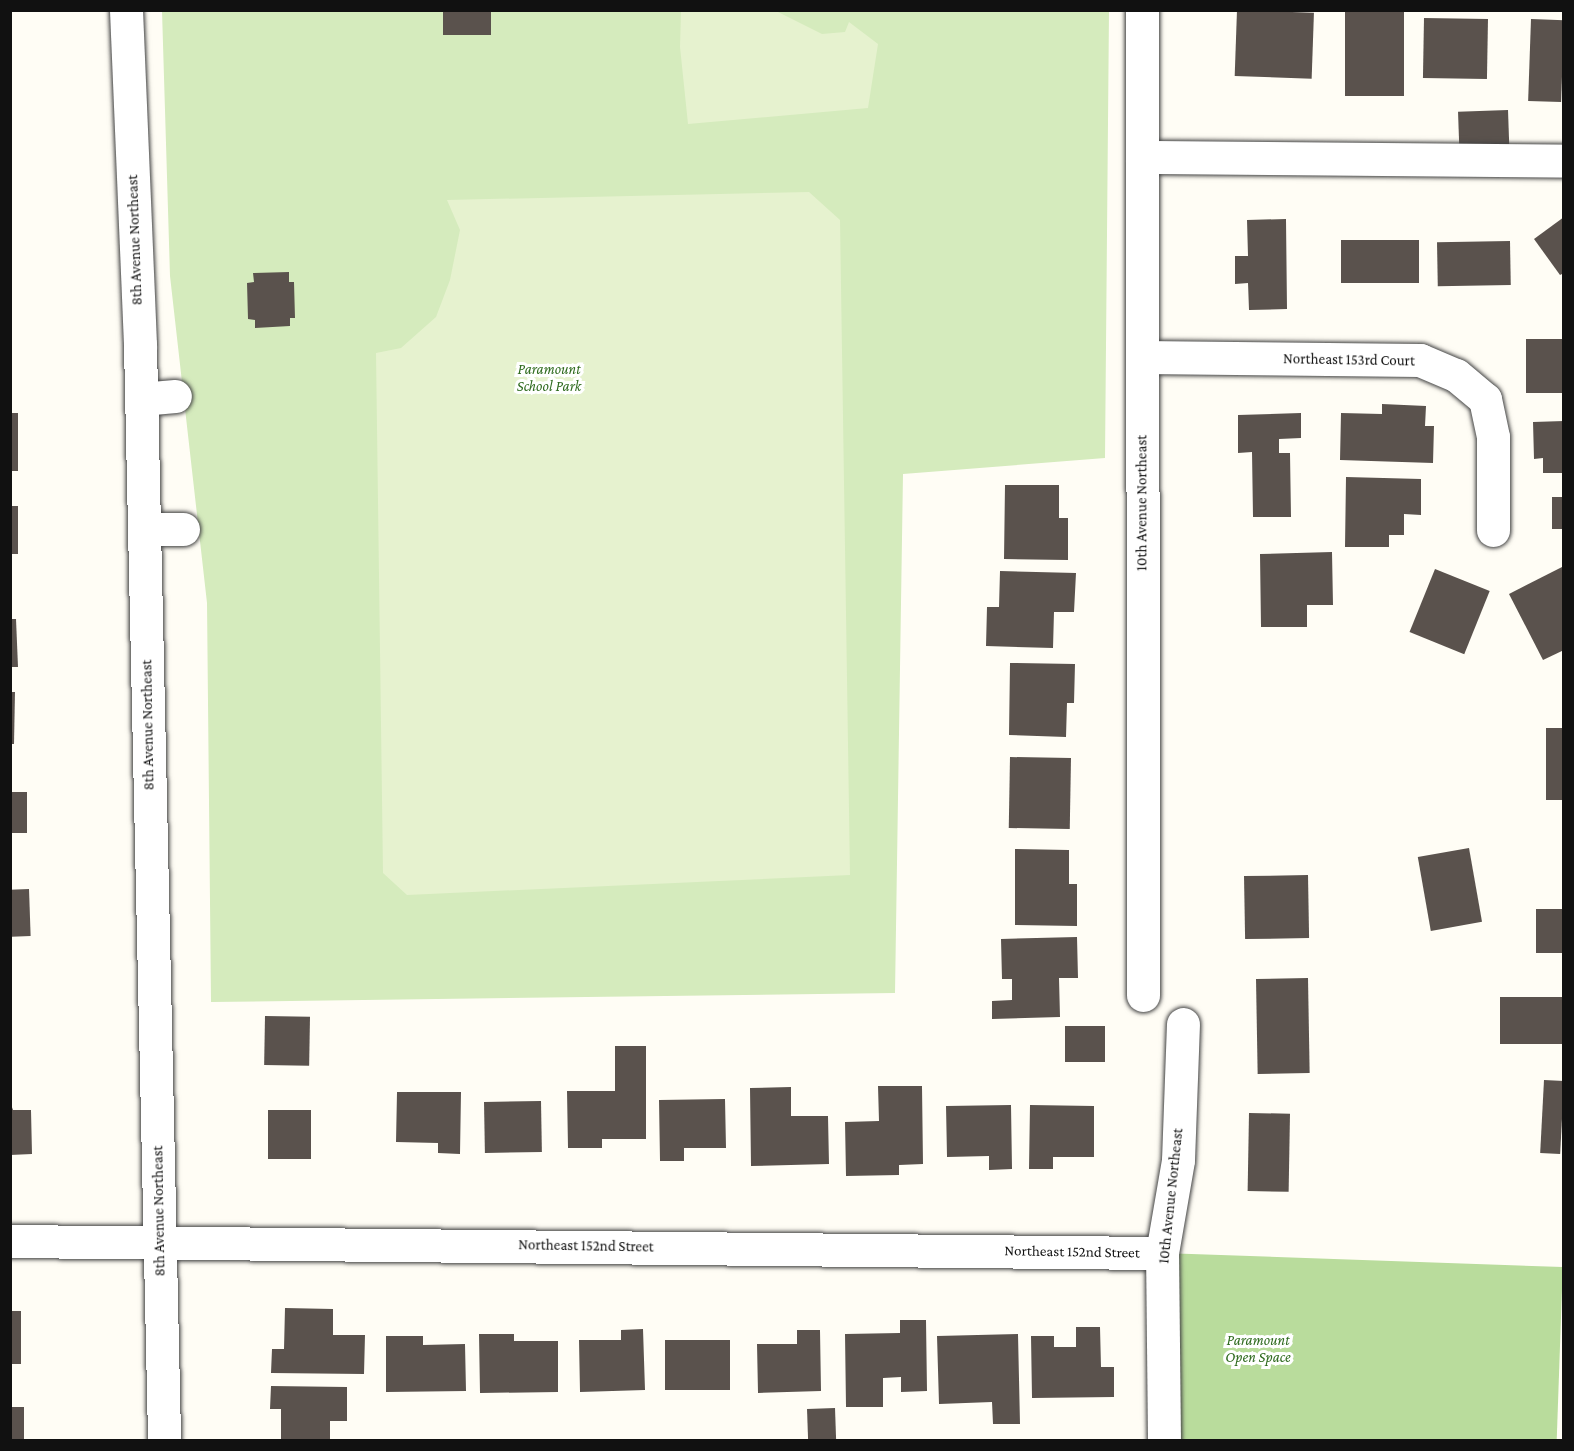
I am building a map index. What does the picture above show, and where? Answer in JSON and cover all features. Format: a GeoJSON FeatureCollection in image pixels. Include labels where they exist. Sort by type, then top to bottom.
{"type":"FeatureCollection","features":[{"type":"Feature","properties":{"kind":"street","name":"8th Avenue Northeast"},"geometry":{"type":"LineString","coordinates":[[126,10],[141,399],[164,1440]]}},
{"type":"Feature","properties":{"kind":"street","name":"10th Avenue Northeast"},"geometry":{"type":"LineString","coordinates":[[1142,10],[1143,995]]}},
{"type":"Feature","properties":{"kind":"street"},"geometry":{"type":"LineString","coordinates":[[1142,157],[1563,161]]}},
{"type":"Feature","properties":{"kind":"street","name":"Northeast 153rd Court"},"geometry":{"type":"LineString","coordinates":[[1142,357],[1420,360],[1456,375],[1485,399],[1493,437],[1493,530]]}},
{"type":"Feature","properties":{"kind":"street"},"geometry":{"type":"LineString","coordinates":[[141,399],[175,396]]}},
{"type":"Feature","properties":{"kind":"street"},"geometry":{"type":"LineString","coordinates":[[144,529],[183,529]]}},
{"type":"Feature","properties":{"kind":"street","name":"10th Avenue Northeast"},"geometry":{"type":"LineString","coordinates":[[1164,1440],[1162,1253],[1178,1160],[1183,1024]]}},
{"type":"Feature","properties":{"kind":"street","name":"Northeast 152nd Street"},"geometry":{"type":"LineString","coordinates":[[10,1241],[1162,1253]]}},
{"type":"Feature","properties":{"kind":"green space","name":"Paramount School Park"},"geometry":{"type":"Polygon","coordinates":[[[162,11],[1109,11],[1105,458],[903,474],[895,993],[211,1002],[207,603],[170,276],[162,11]]]}},
{"type":"Feature","properties":{"kind":"green space"},"geometry":{"type":"Polygon","coordinates":[[[681,11],[776,11],[822,34],[845,32],[849,22],[878,44],[868,108],[688,124],[680,47],[681,11]]]}},
{"type":"Feature","properties":{"kind":"green space"},"geometry":{"type":"Polygon","coordinates":[[[809,192],[840,220],[850,875],[407,895],[383,873],[376,353],[401,348],[436,317],[450,280],[460,230],[447,200],[809,192]]]}},
{"type":"Feature","properties":{"kind":"green space","name":"Paramount Open Space"},"geometry":{"type":"Polygon","coordinates":[[[1162,1253],[1563,1267],[1557,1440],[1155,1440],[1162,1253]]]}},
{"type":"Feature","properties":{"kind":"building"},"geometry":{"type":"Polygon","coordinates":[[[443,10],[491,10],[491,35],[443,35],[443,10]]]}},
{"type":"Feature","properties":{"kind":"building"},"geometry":{"type":"Polygon","coordinates":[[[1237,10],[1314,13],[1312,79],[1235,76],[1237,10]]]}},
{"type":"Feature","properties":{"kind":"building"},"geometry":{"type":"Polygon","coordinates":[[[1345,10],[1404,10],[1404,96],[1345,96],[1345,10]]]}},
{"type":"Feature","properties":{"kind":"building"},"geometry":{"type":"Polygon","coordinates":[[[1424,18],[1488,19],[1487,79],[1423,78],[1424,18]]]}},
{"type":"Feature","properties":{"kind":"building"},"geometry":{"type":"Polygon","coordinates":[[[1531,19],[1564,20],[1561,102],[1528,101],[1531,19]]]}},
{"type":"Feature","properties":{"kind":"building"},"geometry":{"type":"Polygon","coordinates":[[[1508,110],[1509,145],[1459,147],[1458,112],[1508,110]]]}},
{"type":"Feature","properties":{"kind":"building"},"geometry":{"type":"Polygon","coordinates":[[[1564,217],[1564,273],[1560,275],[1534,239],[1564,217]]]}},
{"type":"Feature","properties":{"kind":"building"},"geometry":{"type":"Polygon","coordinates":[[[1286,219],[1287,309],[1249,310],[1248,283],[1235,284],[1235,256],[1248,256],[1247,220],[1286,219]]]}},
{"type":"Feature","properties":{"kind":"building"},"geometry":{"type":"Polygon","coordinates":[[[1341,240],[1419,240],[1419,283],[1341,283],[1341,240]]]}},
{"type":"Feature","properties":{"kind":"building"},"geometry":{"type":"Polygon","coordinates":[[[1510,241],[1511,285],[1438,286],[1437,242],[1510,241]]]}},
{"type":"Feature","properties":{"kind":"building"},"geometry":{"type":"Polygon","coordinates":[[[289,272],[289,282],[294,282],[295,318],[290,318],[290,326],[255,328],[255,320],[248,319],[247,283],[254,282],[253,273],[289,272]]]}},
{"type":"Feature","properties":{"kind":"building"},"geometry":{"type":"Polygon","coordinates":[[[1526,339],[1564,339],[1564,393],[1526,393],[1526,339]]]}},
{"type":"Feature","properties":{"kind":"building"},"geometry":{"type":"Polygon","coordinates":[[[1382,404],[1426,406],[1425,426],[1434,426],[1433,463],[1340,460],[1341,413],[1382,414],[1382,404]]]}},
{"type":"Feature","properties":{"kind":"building"},"geometry":{"type":"Polygon","coordinates":[[[10,413],[18,413],[18,471],[10,471],[10,413]]]}},
{"type":"Feature","properties":{"kind":"building"},"geometry":{"type":"Polygon","coordinates":[[[1301,413],[1301,438],[1279,439],[1279,453],[1290,453],[1291,517],[1253,517],[1252,452],[1238,453],[1238,415],[1301,413]]]}},
{"type":"Feature","properties":{"kind":"building"},"geometry":{"type":"Polygon","coordinates":[[[1564,421],[1564,473],[1543,473],[1543,458],[1534,459],[1533,422],[1564,421]]]}},
{"type":"Feature","properties":{"kind":"building"},"geometry":{"type":"Polygon","coordinates":[[[1346,477],[1421,479],[1421,515],[1404,514],[1404,535],[1389,535],[1389,547],[1345,547],[1346,477]]]}},
{"type":"Feature","properties":{"kind":"building"},"geometry":{"type":"Polygon","coordinates":[[[1005,485],[1059,485],[1059,518],[1068,518],[1068,560],[1004,559],[1005,485]]]}},
{"type":"Feature","properties":{"kind":"building"},"geometry":{"type":"Polygon","coordinates":[[[1552,497],[1564,497],[1564,529],[1552,529],[1552,497]]]}},
{"type":"Feature","properties":{"kind":"building"},"geometry":{"type":"Polygon","coordinates":[[[10,506],[18,506],[18,554],[10,554],[10,506]]]}},
{"type":"Feature","properties":{"kind":"building"},"geometry":{"type":"Polygon","coordinates":[[[1332,552],[1333,605],[1307,605],[1307,627],[1261,627],[1260,554],[1332,552]]]}},
{"type":"Feature","properties":{"kind":"building"},"geometry":{"type":"Polygon","coordinates":[[[1564,566],[1564,650],[1543,660],[1509,594],[1564,566]]]}},
{"type":"Feature","properties":{"kind":"building"},"geometry":{"type":"Polygon","coordinates":[[[1435,569],[1490,591],[1464,654],[1410,632],[1435,569]]]}},
{"type":"Feature","properties":{"kind":"building"},"geometry":{"type":"Polygon","coordinates":[[[1000,571],[1076,573],[1074,612],[1054,612],[1053,648],[986,646],[987,607],[999,607],[1000,571]]]}},
{"type":"Feature","properties":{"kind":"building"},"geometry":{"type":"Polygon","coordinates":[[[10,619],[16,619],[18,667],[10,667],[10,619]]]}},
{"type":"Feature","properties":{"kind":"building"},"geometry":{"type":"Polygon","coordinates":[[[1010,663],[1075,664],[1074,703],[1067,703],[1066,737],[1009,735],[1010,663]]]}},
{"type":"Feature","properties":{"kind":"building"},"geometry":{"type":"Polygon","coordinates":[[[10,692],[15,692],[14,744],[10,744],[10,692]]]}},
{"type":"Feature","properties":{"kind":"building"},"geometry":{"type":"Polygon","coordinates":[[[1546,728],[1564,728],[1564,800],[1546,800],[1546,728]]]}},
{"type":"Feature","properties":{"kind":"building"},"geometry":{"type":"Polygon","coordinates":[[[1010,757],[1071,758],[1070,829],[1009,828],[1010,757]]]}},
{"type":"Feature","properties":{"kind":"building"},"geometry":{"type":"Polygon","coordinates":[[[10,792],[27,792],[27,833],[10,833],[10,792]]]}},
{"type":"Feature","properties":{"kind":"building"},"geometry":{"type":"Polygon","coordinates":[[[1469,848],[1482,922],[1431,931],[1418,857],[1469,848]]]}},
{"type":"Feature","properties":{"kind":"building"},"geometry":{"type":"Polygon","coordinates":[[[1015,849],[1069,850],[1069,884],[1077,884],[1077,926],[1015,925],[1015,849]]]}},
{"type":"Feature","properties":{"kind":"building"},"geometry":{"type":"Polygon","coordinates":[[[1308,875],[1309,938],[1245,939],[1244,876],[1308,875]]]}},
{"type":"Feature","properties":{"kind":"building"},"geometry":{"type":"Polygon","coordinates":[[[29,889],[31,936],[12,937],[10,890],[29,889]]]}},
{"type":"Feature","properties":{"kind":"building"},"geometry":{"type":"Polygon","coordinates":[[[1536,909],[1564,909],[1564,953],[1536,953],[1536,909]]]}},
{"type":"Feature","properties":{"kind":"building"},"geometry":{"type":"Polygon","coordinates":[[[1077,937],[1078,978],[1059,978],[1060,1017],[992,1019],[992,1001],[1012,1000],[1012,979],[1002,979],[1001,939],[1077,937]]]}},
{"type":"Feature","properties":{"kind":"building"},"geometry":{"type":"Polygon","coordinates":[[[1308,978],[1310,1073],[1258,1074],[1256,979],[1308,978]]]}},
{"type":"Feature","properties":{"kind":"building"},"geometry":{"type":"Polygon","coordinates":[[[1500,997],[1564,997],[1564,1044],[1500,1044],[1500,997]]]}},
{"type":"Feature","properties":{"kind":"building"},"geometry":{"type":"Polygon","coordinates":[[[265,1016],[310,1017],[309,1066],[264,1065],[265,1016]]]}},
{"type":"Feature","properties":{"kind":"building"},"geometry":{"type":"Polygon","coordinates":[[[1065,1026],[1105,1026],[1105,1062],[1065,1062],[1065,1026]]]}},
{"type":"Feature","properties":{"kind":"building"},"geometry":{"type":"Polygon","coordinates":[[[615,1046],[646,1046],[646,1139],[602,1139],[602,1148],[568,1148],[567,1091],[615,1091],[615,1046]]]}},
{"type":"Feature","properties":{"kind":"building"},"geometry":{"type":"Polygon","coordinates":[[[1544,1080],[1564,1081],[1560,1154],[1540,1153],[1544,1080]]]}},
{"type":"Feature","properties":{"kind":"building"},"geometry":{"type":"Polygon","coordinates":[[[878,1086],[922,1086],[923,1164],[899,1165],[899,1175],[846,1176],[845,1122],[879,1121],[878,1086]]]}},
{"type":"Feature","properties":{"kind":"building"},"geometry":{"type":"Polygon","coordinates":[[[791,1087],[791,1116],[828,1116],[829,1164],[751,1166],[750,1088],[791,1087]]]}},
{"type":"Feature","properties":{"kind":"building"},"geometry":{"type":"Polygon","coordinates":[[[397,1092],[461,1092],[460,1154],[438,1153],[438,1143],[396,1142],[397,1092]]]}},
{"type":"Feature","properties":{"kind":"building"},"geometry":{"type":"Polygon","coordinates":[[[725,1099],[726,1148],[684,1148],[684,1161],[660,1161],[659,1100],[725,1099]]]}},
{"type":"Feature","properties":{"kind":"building"},"geometry":{"type":"Polygon","coordinates":[[[541,1101],[542,1152],[485,1153],[484,1102],[541,1101]]]}},
{"type":"Feature","properties":{"kind":"building"},"geometry":{"type":"Polygon","coordinates":[[[10,1102],[13,1110],[31,1110],[32,1154],[10,1155],[10,1102]]]}},
{"type":"Feature","properties":{"kind":"building"},"geometry":{"type":"Polygon","coordinates":[[[1011,1105],[1012,1169],[989,1170],[989,1156],[947,1157],[946,1106],[1011,1105]]]}},
{"type":"Feature","properties":{"kind":"building"},"geometry":{"type":"Polygon","coordinates":[[[1030,1105],[1094,1106],[1094,1157],[1053,1157],[1053,1169],[1029,1169],[1030,1105]]]}},
{"type":"Feature","properties":{"kind":"building"},"geometry":{"type":"Polygon","coordinates":[[[268,1110],[311,1110],[311,1159],[268,1159],[268,1110]]]}},
{"type":"Feature","properties":{"kind":"building"},"geometry":{"type":"Polygon","coordinates":[[[1249,1113],[1290,1114],[1289,1192],[1248,1191],[1249,1113]]]}},
{"type":"Feature","properties":{"kind":"building"},"geometry":{"type":"Polygon","coordinates":[[[285,1308],[333,1309],[333,1335],[365,1335],[364,1374],[271,1373],[272,1349],[284,1349],[285,1308]]]}},
{"type":"Feature","properties":{"kind":"building"},"geometry":{"type":"Polygon","coordinates":[[[10,1311],[21,1311],[21,1364],[10,1364],[10,1311]]]}},
{"type":"Feature","properties":{"kind":"building"},"geometry":{"type":"Polygon","coordinates":[[[900,1320],[926,1320],[927,1391],[901,1392],[901,1377],[883,1378],[883,1407],[846,1407],[845,1334],[900,1333],[900,1320]]]}},
{"type":"Feature","properties":{"kind":"building"},"geometry":{"type":"Polygon","coordinates":[[[1076,1327],[1100,1327],[1101,1367],[1114,1367],[1114,1397],[1032,1398],[1031,1336],[1054,1336],[1054,1347],[1076,1347],[1076,1327]]]}},
{"type":"Feature","properties":{"kind":"building"},"geometry":{"type":"Polygon","coordinates":[[[643,1329],[645,1390],[580,1392],[579,1340],[621,1340],[621,1330],[643,1329]]]}},
{"type":"Feature","properties":{"kind":"building"},"geometry":{"type":"Polygon","coordinates":[[[797,1330],[820,1330],[821,1391],[758,1393],[757,1344],[797,1344],[797,1330]]]}},
{"type":"Feature","properties":{"kind":"building"},"geometry":{"type":"Polygon","coordinates":[[[479,1334],[514,1334],[514,1341],[558,1341],[558,1392],[480,1393],[479,1334]]]}},
{"type":"Feature","properties":{"kind":"building"},"geometry":{"type":"Polygon","coordinates":[[[1018,1334],[1020,1424],[993,1424],[992,1402],[939,1404],[937,1336],[1018,1334]]]}},
{"type":"Feature","properties":{"kind":"building"},"geometry":{"type":"Polygon","coordinates":[[[386,1336],[423,1336],[423,1345],[465,1344],[466,1391],[386,1392],[386,1336]]]}},
{"type":"Feature","properties":{"kind":"building"},"geometry":{"type":"Polygon","coordinates":[[[665,1340],[730,1340],[730,1390],[665,1390],[665,1340]]]}},
{"type":"Feature","properties":{"kind":"building"},"geometry":{"type":"Polygon","coordinates":[[[271,1386],[347,1387],[347,1421],[330,1421],[330,1440],[281,1440],[281,1409],[270,1409],[271,1386]]]}},
{"type":"Feature","properties":{"kind":"building"},"geometry":{"type":"Polygon","coordinates":[[[10,1407],[24,1407],[24,1440],[10,1440],[10,1407]]]}},
{"type":"Feature","properties":{"kind":"building"},"geometry":{"type":"Polygon","coordinates":[[[835,1408],[836,1440],[808,1440],[807,1409],[835,1408]]]}}]}
